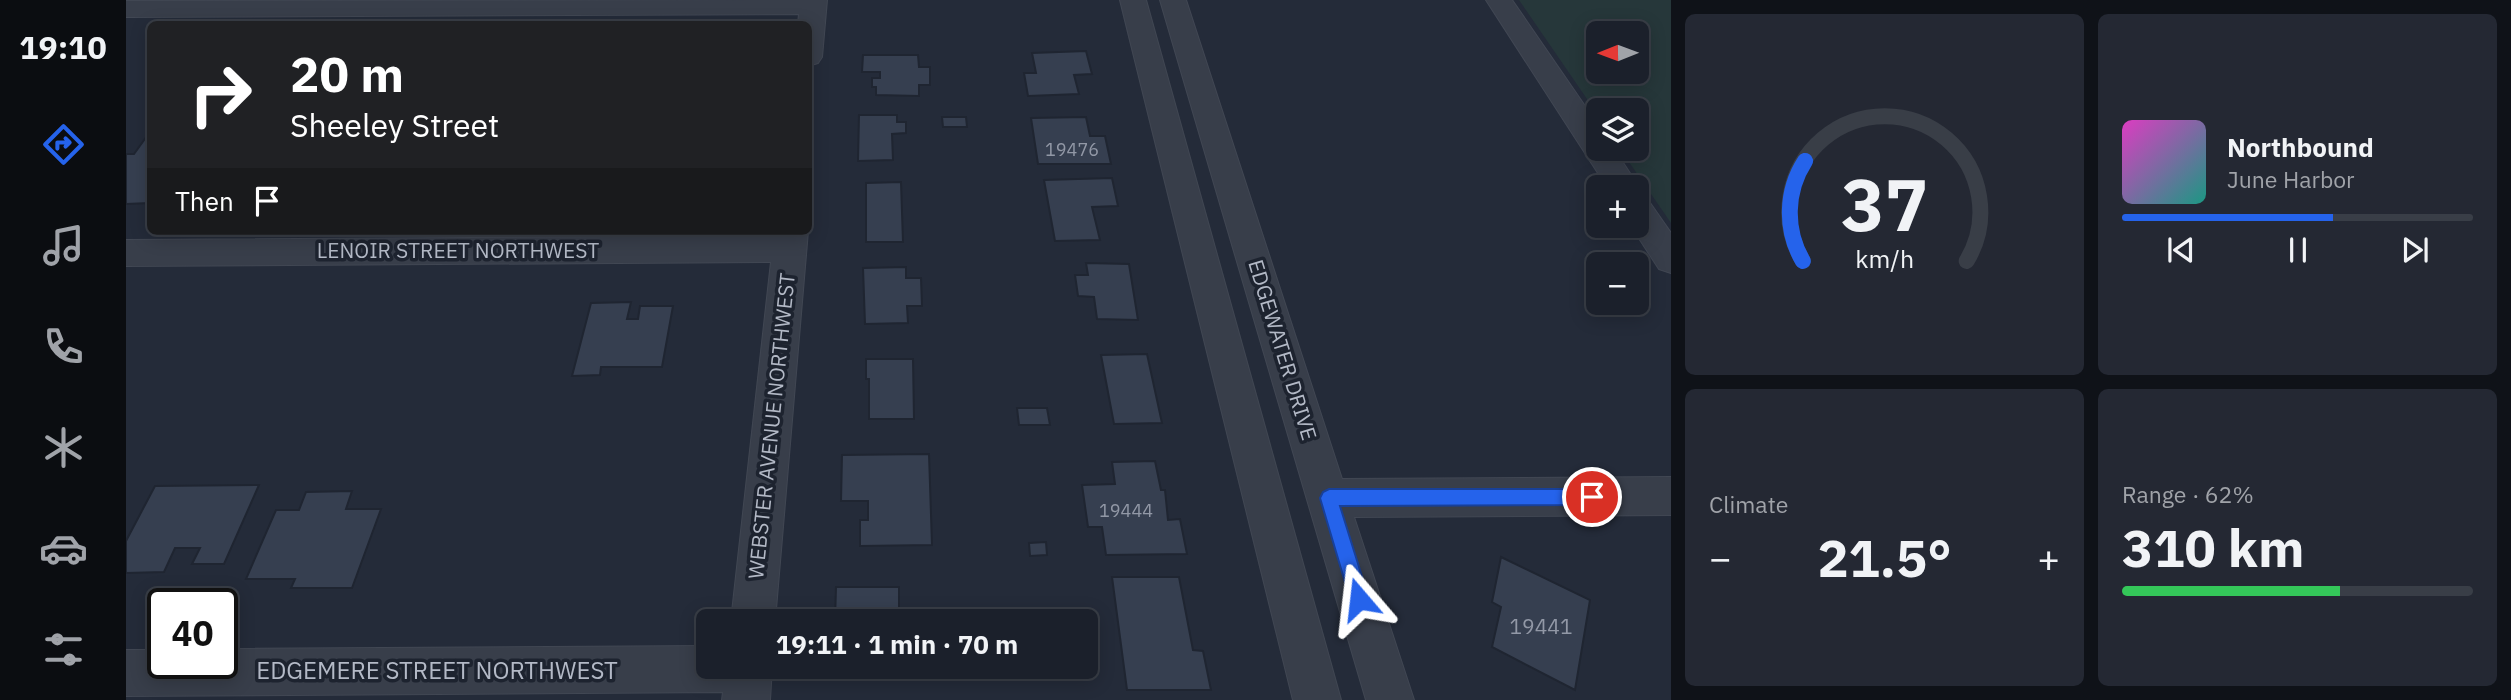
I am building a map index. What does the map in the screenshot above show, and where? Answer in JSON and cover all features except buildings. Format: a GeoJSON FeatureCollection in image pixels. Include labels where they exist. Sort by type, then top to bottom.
{"type":"FeatureCollection","features":[{"type":"Feature","properties":{"kind":"street"},"geometry":{"type":"LineString","coordinates":[[1133,0],[1317,700]]}},
{"type":"Feature","properties":{"kind":"street","name":"EDGEWATER DRIVE"},"geometry":{"type":"LineString","coordinates":[[1173,0],[1390,700]]}},
{"type":"Feature","properties":{"kind":"street"},"geometry":{"type":"LineString","coordinates":[[1499,0],[1615,175]]}},
{"type":"Feature","properties":{"kind":"street"},"geometry":{"type":"LineString","coordinates":[[126,9],[814,3],[812,21]]}},
{"type":"Feature","properties":{"kind":"street"},"geometry":{"type":"LineString","coordinates":[[1649,227],[1671,260]]}},
{"type":"Feature","properties":{"kind":"street","name":"LENOIR STREET NORTHWEST"},"geometry":{"type":"LineString","coordinates":[[126,253],[790,240]]}},
{"type":"Feature","properties":{"kind":"street","name":"WEBSTER AVENUE NORTHWEST"},"geometry":{"type":"LineString","coordinates":[[754,609],[790,240]]}},
{"type":"Feature","properties":{"kind":"street"},"geometry":{"type":"LineString","coordinates":[[1329,498],[1671,496]]}},
{"type":"Feature","properties":{"kind":"street","name":"EDGEMERE STREET NORTHWEST"},"geometry":{"type":"LineString","coordinates":[[126,673],[696,678]]}},
{"type":"Feature","properties":{"kind":"shaded area"},"geometry":{"type":"Polygon","coordinates":[[[1519,0],[1671,0],[1671,223],[1649,191],[1649,175],[1638,175],[1628,161],[1649,161],[1649,98],[1586,98],[1519,0]]]}},
{"type":"Feature","properties":{"kind":"route"},"geometry":{"type":"LineString","coordinates":[[1359,599],[1329,498],[1592,497]]}}]}
